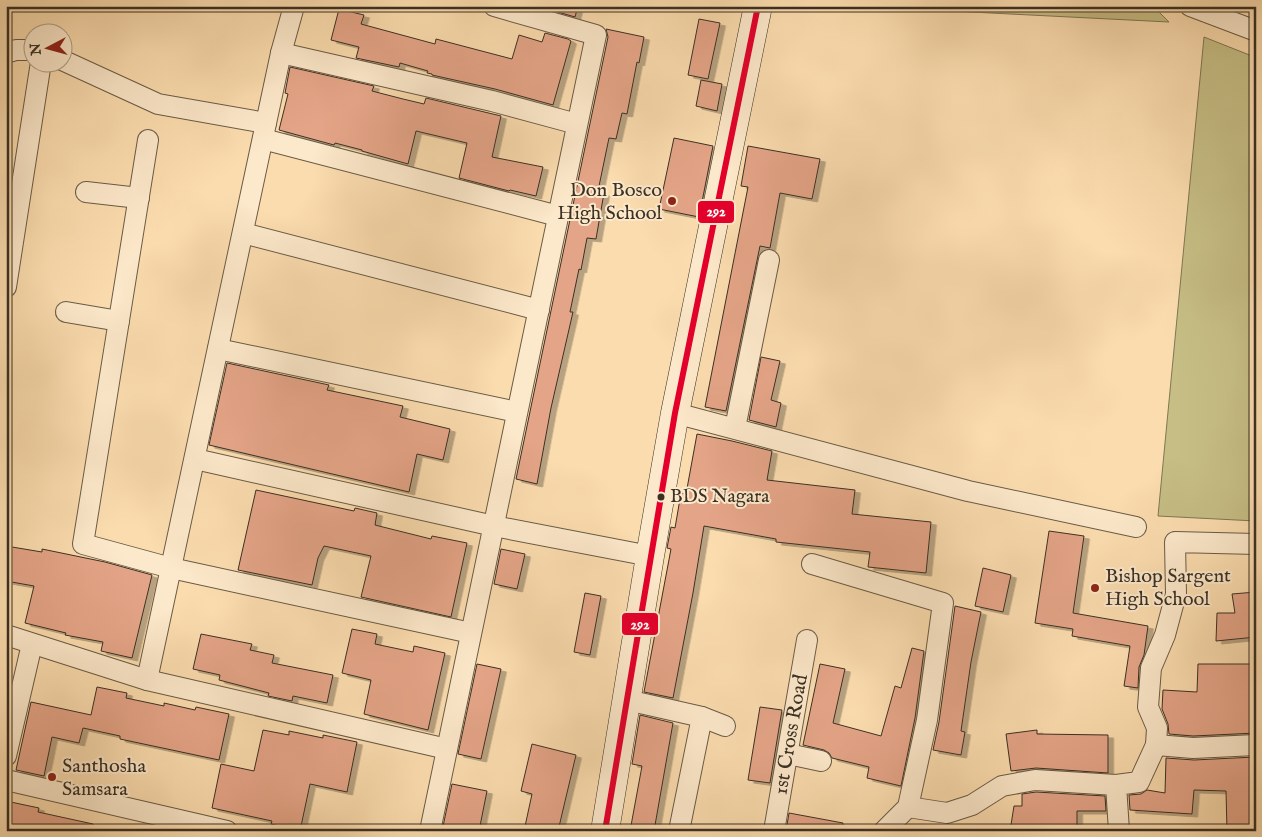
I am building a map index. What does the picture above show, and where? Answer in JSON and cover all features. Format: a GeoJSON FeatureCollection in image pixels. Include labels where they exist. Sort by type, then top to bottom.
{"type":"FeatureCollection","features":[{"type":"Feature","properties":{"kind":"main road"},"geometry":{"type":"LineString","coordinates":[[605,831],[650,556],[676,414],[758,6]]}},
{"type":"Feature","properties":{"kind":"street"},"geometry":{"type":"LineString","coordinates":[[147,680],[281,53],[294,6]]}},
{"type":"Feature","properties":{"kind":"street"},"geometry":{"type":"LineString","coordinates":[[430,831],[596,35],[494,6]]}},
{"type":"Feature","properties":{"kind":"street"},"geometry":{"type":"LineString","coordinates":[[1190,6],[1256,31]]}},
{"type":"Feature","properties":{"kind":"street"},"geometry":{"type":"LineString","coordinates":[[6,53],[22,50]]}},
{"type":"Feature","properties":{"kind":"street"},"geometry":{"type":"LineString","coordinates":[[281,53],[492,101],[577,124]]}},
{"type":"Feature","properties":{"kind":"street"},"geometry":{"type":"LineString","coordinates":[[72,65],[158,104],[265,131],[558,216]]}},
{"type":"Feature","properties":{"kind":"street"},"geometry":{"type":"LineString","coordinates":[[6,287],[39,72]]}},
{"type":"Feature","properties":{"kind":"street"},"geometry":{"type":"LineString","coordinates":[[148,140],[83,544],[171,568],[471,634]]}},
{"type":"Feature","properties":{"kind":"street"},"geometry":{"type":"LineString","coordinates":[[86,192],[139,198]]}},
{"type":"Feature","properties":{"kind":"street"},"geometry":{"type":"LineString","coordinates":[[243,233],[538,310]]}},
{"type":"Feature","properties":{"kind":"street"},"geometry":{"type":"LineString","coordinates":[[735,428],[769,260]]}},
{"type":"Feature","properties":{"kind":"street"},"geometry":{"type":"LineString","coordinates":[[66,312],[119,321]]}},
{"type":"Feature","properties":{"kind":"street"},"geometry":{"type":"LineString","coordinates":[[218,349],[517,412]]}},
{"type":"Feature","properties":{"kind":"street"},"geometry":{"type":"LineString","coordinates":[[676,414],[735,428],[968,491],[1136,527]]}},
{"type":"Feature","properties":{"kind":"street"},"geometry":{"type":"LineString","coordinates":[[195,459],[494,526],[650,556]]}},
{"type":"Feature","properties":{"kind":"street"},"geometry":{"type":"LineString","coordinates":[[908,807],[947,813],[972,805],[1002,786],[1035,780],[1116,785],[1139,782],[1156,745],[1157,728],[1148,707],[1151,668],[1165,635],[1176,594],[1175,542],[1256,544]]}},
{"type":"Feature","properties":{"kind":"street"},"geometry":{"type":"LineString","coordinates":[[812,564],[943,603],[927,720],[908,807],[884,831]]}},
{"type":"Feature","properties":{"kind":"street"},"geometry":{"type":"LineString","coordinates":[[6,635],[147,680],[447,749]]}},
{"type":"Feature","properties":{"kind":"street","name":"1st Cross Road"},"geometry":{"type":"LineString","coordinates":[[774,831],[807,640]]}},
{"type":"Feature","properties":{"kind":"street"},"geometry":{"type":"LineString","coordinates":[[6,756],[32,644]]}},
{"type":"Feature","properties":{"kind":"street"},"geometry":{"type":"LineString","coordinates":[[626,700],[702,717],[725,726]]}},
{"type":"Feature","properties":{"kind":"street"},"geometry":{"type":"LineString","coordinates":[[679,831],[702,717]]}},
{"type":"Feature","properties":{"kind":"street"},"geometry":{"type":"LineString","coordinates":[[1156,745],[1193,748],[1256,745]]}},
{"type":"Feature","properties":{"kind":"street"},"geometry":{"type":"LineString","coordinates":[[788,754],[821,762]]}},
{"type":"Feature","properties":{"kind":"street"},"geometry":{"type":"LineString","coordinates":[[6,780],[227,831]]}},
{"type":"Feature","properties":{"kind":"street"},"geometry":{"type":"LineString","coordinates":[[1116,785],[1119,831]]}},
{"type":"Feature","properties":{"kind":"shaded area"},"geometry":{"type":"Polygon","coordinates":[[[912,6],[1153,6],[1169,22],[911,9],[912,6]]]}},
{"type":"Feature","properties":{"kind":"shaded area"},"geometry":{"type":"Polygon","coordinates":[[[1204,37],[1252,56],[1256,101],[1256,521],[1158,516],[1204,37]]]}},
{"type":"Feature","properties":{"kind":"building"},"geometry":{"type":"Polygon","coordinates":[[[552,6],[578,6],[575,17],[551,10],[552,6]]]}},
{"type":"Feature","properties":{"kind":"building"},"geometry":{"type":"Polygon","coordinates":[[[339,9],[364,15],[361,24],[435,44],[436,39],[512,59],[519,35],[542,42],[545,33],[568,39],[571,41],[553,105],[495,89],[432,75],[427,73],[428,71],[400,63],[399,67],[356,58],[359,47],[331,40],[339,9]]]}},
{"type":"Feature","properties":{"kind":"building"},"geometry":{"type":"Polygon","coordinates":[[[699,19],[720,23],[708,79],[688,75],[699,19]]]}},
{"type":"Feature","properties":{"kind":"building"},"geometry":{"type":"Polygon","coordinates":[[[606,29],[644,37],[627,114],[622,113],[616,139],[609,138],[598,191],[604,193],[596,239],[587,238],[581,270],[579,269],[570,312],[573,312],[551,408],[537,484],[516,479],[608,37],[606,29]]]}},
{"type":"Feature","properties":{"kind":"building"},"geometry":{"type":"Polygon","coordinates":[[[290,67],[374,86],[372,91],[424,104],[426,98],[501,116],[492,157],[543,167],[536,196],[459,178],[467,143],[416,131],[408,164],[362,150],[335,143],[334,145],[279,130],[288,94],[285,93],[290,67]]]}},
{"type":"Feature","properties":{"kind":"building"},"geometry":{"type":"Polygon","coordinates":[[[701,80],[722,84],[717,111],[696,106],[701,80]]]}},
{"type":"Feature","properties":{"kind":"building"},"geometry":{"type":"Polygon","coordinates":[[[674,138],[713,146],[699,217],[659,209],[674,138]]]}},
{"type":"Feature","properties":{"kind":"building"},"geometry":{"type":"Polygon","coordinates":[[[748,146],[820,159],[812,199],[780,193],[770,248],[760,246],[726,411],[705,407],[748,187],[741,186],[748,146]]]}},
{"type":"Feature","properties":{"kind":"building"},"geometry":{"type":"Polygon","coordinates":[[[761,357],[780,361],[771,400],[781,403],[776,427],[749,420],[761,357]]]}},
{"type":"Feature","properties":{"kind":"building"},"geometry":{"type":"Polygon","coordinates":[[[227,363],[329,385],[327,390],[403,406],[400,417],[450,429],[443,460],[417,454],[409,492],[209,445],[227,363]]]}},
{"type":"Feature","properties":{"kind":"building"},"geometry":{"type":"Polygon","coordinates":[[[697,434],[772,451],[767,480],[855,490],[852,514],[931,522],[926,573],[868,567],[870,552],[776,542],[776,539],[704,526],[673,698],[644,692],[671,549],[667,548],[671,527],[675,528],[681,493],[686,494],[697,434]]]}},
{"type":"Feature","properties":{"kind":"building"},"geometry":{"type":"Polygon","coordinates":[[[256,490],[354,511],[355,508],[377,513],[375,525],[431,539],[432,536],[467,543],[451,617],[361,597],[371,556],[324,546],[318,558],[312,585],[238,570],[256,490]]]}},
{"type":"Feature","properties":{"kind":"building"},"geometry":{"type":"Polygon","coordinates":[[[1049,531],[1084,536],[1073,613],[1148,626],[1144,655],[1139,667],[1138,688],[1124,686],[1130,646],[1072,636],[1073,629],[1035,623],[1049,531]]]}},
{"type":"Feature","properties":{"kind":"building"},"geometry":{"type":"Polygon","coordinates":[[[6,546],[42,552],[42,549],[105,562],[152,575],[132,658],[101,651],[103,642],[65,635],[66,633],[25,623],[34,586],[6,581],[6,546]]]}},
{"type":"Feature","properties":{"kind":"building"},"geometry":{"type":"Polygon","coordinates":[[[501,549],[525,554],[517,589],[494,584],[501,549]]]}},
{"type":"Feature","properties":{"kind":"building"},"geometry":{"type":"Polygon","coordinates":[[[983,568],[1011,575],[1003,612],[975,606],[983,568]]]}},
{"type":"Feature","properties":{"kind":"building"},"geometry":{"type":"Polygon","coordinates":[[[1256,592],[1256,637],[1216,641],[1217,613],[1235,613],[1232,594],[1256,592]]]}},
{"type":"Feature","properties":{"kind":"building"},"geometry":{"type":"Polygon","coordinates":[[[585,593],[601,596],[590,655],[574,652],[585,593]]]}},
{"type":"Feature","properties":{"kind":"building"},"geometry":{"type":"Polygon","coordinates":[[[955,606],[981,612],[971,662],[961,731],[965,732],[961,755],[933,750],[939,722],[955,606]]]}},
{"type":"Feature","properties":{"kind":"building"},"geometry":{"type":"Polygon","coordinates":[[[352,629],[377,634],[375,644],[413,652],[414,646],[445,653],[428,730],[364,714],[371,680],[342,673],[352,629]]]}},
{"type":"Feature","properties":{"kind":"building"},"geometry":{"type":"Polygon","coordinates":[[[201,634],[252,644],[250,650],[274,655],[272,663],[333,675],[327,703],[293,696],[292,701],[268,696],[269,693],[219,680],[220,675],[193,669],[201,634]]]}},
{"type":"Feature","properties":{"kind":"building"},"geometry":{"type":"Polygon","coordinates":[[[912,648],[924,651],[915,718],[901,786],[867,778],[869,767],[832,758],[824,750],[803,745],[820,664],[845,669],[833,723],[881,736],[895,686],[901,688],[912,648]]]}},
{"type":"Feature","properties":{"kind":"building"},"geometry":{"type":"Polygon","coordinates":[[[477,664],[501,669],[481,759],[458,754],[477,664]]]}},
{"type":"Feature","properties":{"kind":"building"},"geometry":{"type":"Polygon","coordinates":[[[1198,664],[1256,664],[1256,733],[1193,736],[1169,734],[1168,724],[1162,709],[1163,690],[1197,692],[1198,664]]]}},
{"type":"Feature","properties":{"kind":"building"},"geometry":{"type":"Polygon","coordinates":[[[97,687],[127,693],[126,698],[164,706],[164,703],[195,710],[196,707],[229,714],[219,760],[120,739],[120,736],[83,728],[79,743],[52,737],[44,776],[16,770],[31,702],[91,715],[97,687]]]}},
{"type":"Feature","properties":{"kind":"building"},"geometry":{"type":"Polygon","coordinates":[[[760,707],[782,710],[770,783],[748,780],[760,707]]]}},
{"type":"Feature","properties":{"kind":"building"},"geometry":{"type":"Polygon","coordinates":[[[640,715],[673,723],[654,831],[630,831],[642,766],[632,764],[640,715]]]}},
{"type":"Feature","properties":{"kind":"building"},"geometry":{"type":"Polygon","coordinates":[[[263,730],[289,735],[289,731],[323,738],[323,735],[357,742],[347,792],[310,784],[300,831],[271,824],[272,821],[212,808],[221,764],[254,771],[263,730]]]}},
{"type":"Feature","properties":{"kind":"building"},"geometry":{"type":"Polygon","coordinates":[[[1037,730],[1037,734],[1108,735],[1108,773],[1036,768],[1011,771],[1006,734],[1037,730]]]}},
{"type":"Feature","properties":{"kind":"building"},"geometry":{"type":"Polygon","coordinates":[[[532,744],[576,755],[558,831],[524,831],[532,794],[521,791],[532,744]]]}},
{"type":"Feature","properties":{"kind":"building"},"geometry":{"type":"Polygon","coordinates":[[[1255,757],[1256,831],[1227,831],[1226,791],[1194,790],[1192,814],[1130,810],[1129,795],[1141,794],[1147,790],[1165,793],[1166,758],[1194,760],[1255,757]]]}},
{"type":"Feature","properties":{"kind":"building"},"geometry":{"type":"Polygon","coordinates":[[[452,784],[487,791],[479,831],[442,831],[452,784]]]}},
{"type":"Feature","properties":{"kind":"building"},"geometry":{"type":"Polygon","coordinates":[[[1036,792],[1105,796],[1106,811],[1077,811],[1077,831],[1010,831],[1014,806],[1022,806],[1022,794],[1036,792]]]}},
{"type":"Feature","properties":{"kind":"building"},"geometry":{"type":"Polygon","coordinates":[[[6,801],[39,808],[38,812],[93,824],[92,831],[6,831],[6,801]]]}},
{"type":"Feature","properties":{"kind":"building"},"geometry":{"type":"Polygon","coordinates":[[[789,813],[843,823],[843,831],[786,831],[789,813]]]}},
{"type":"Feature","properties":{"kind":"transit line","name":"292"},"geometry":{"type":"LineString","coordinates":[[605,831],[675,413],[758,6]]}},
{"type":"Feature","properties":{"kind":"place","name":"Don Bosco High School"},"geometry":{"type":"Point","coordinates":[672,201]}},
{"type":"Feature","properties":{"kind":"place","name":"BDS Nagara"},"geometry":{"type":"Point","coordinates":[661,497]}},
{"type":"Feature","properties":{"kind":"place","name":"Bishop Sargent High School"},"geometry":{"type":"Point","coordinates":[1095,588]}},
{"type":"Feature","properties":{"kind":"place","name":"Santhosha Samsara"},"geometry":{"type":"Point","coordinates":[52,777]}}]}
